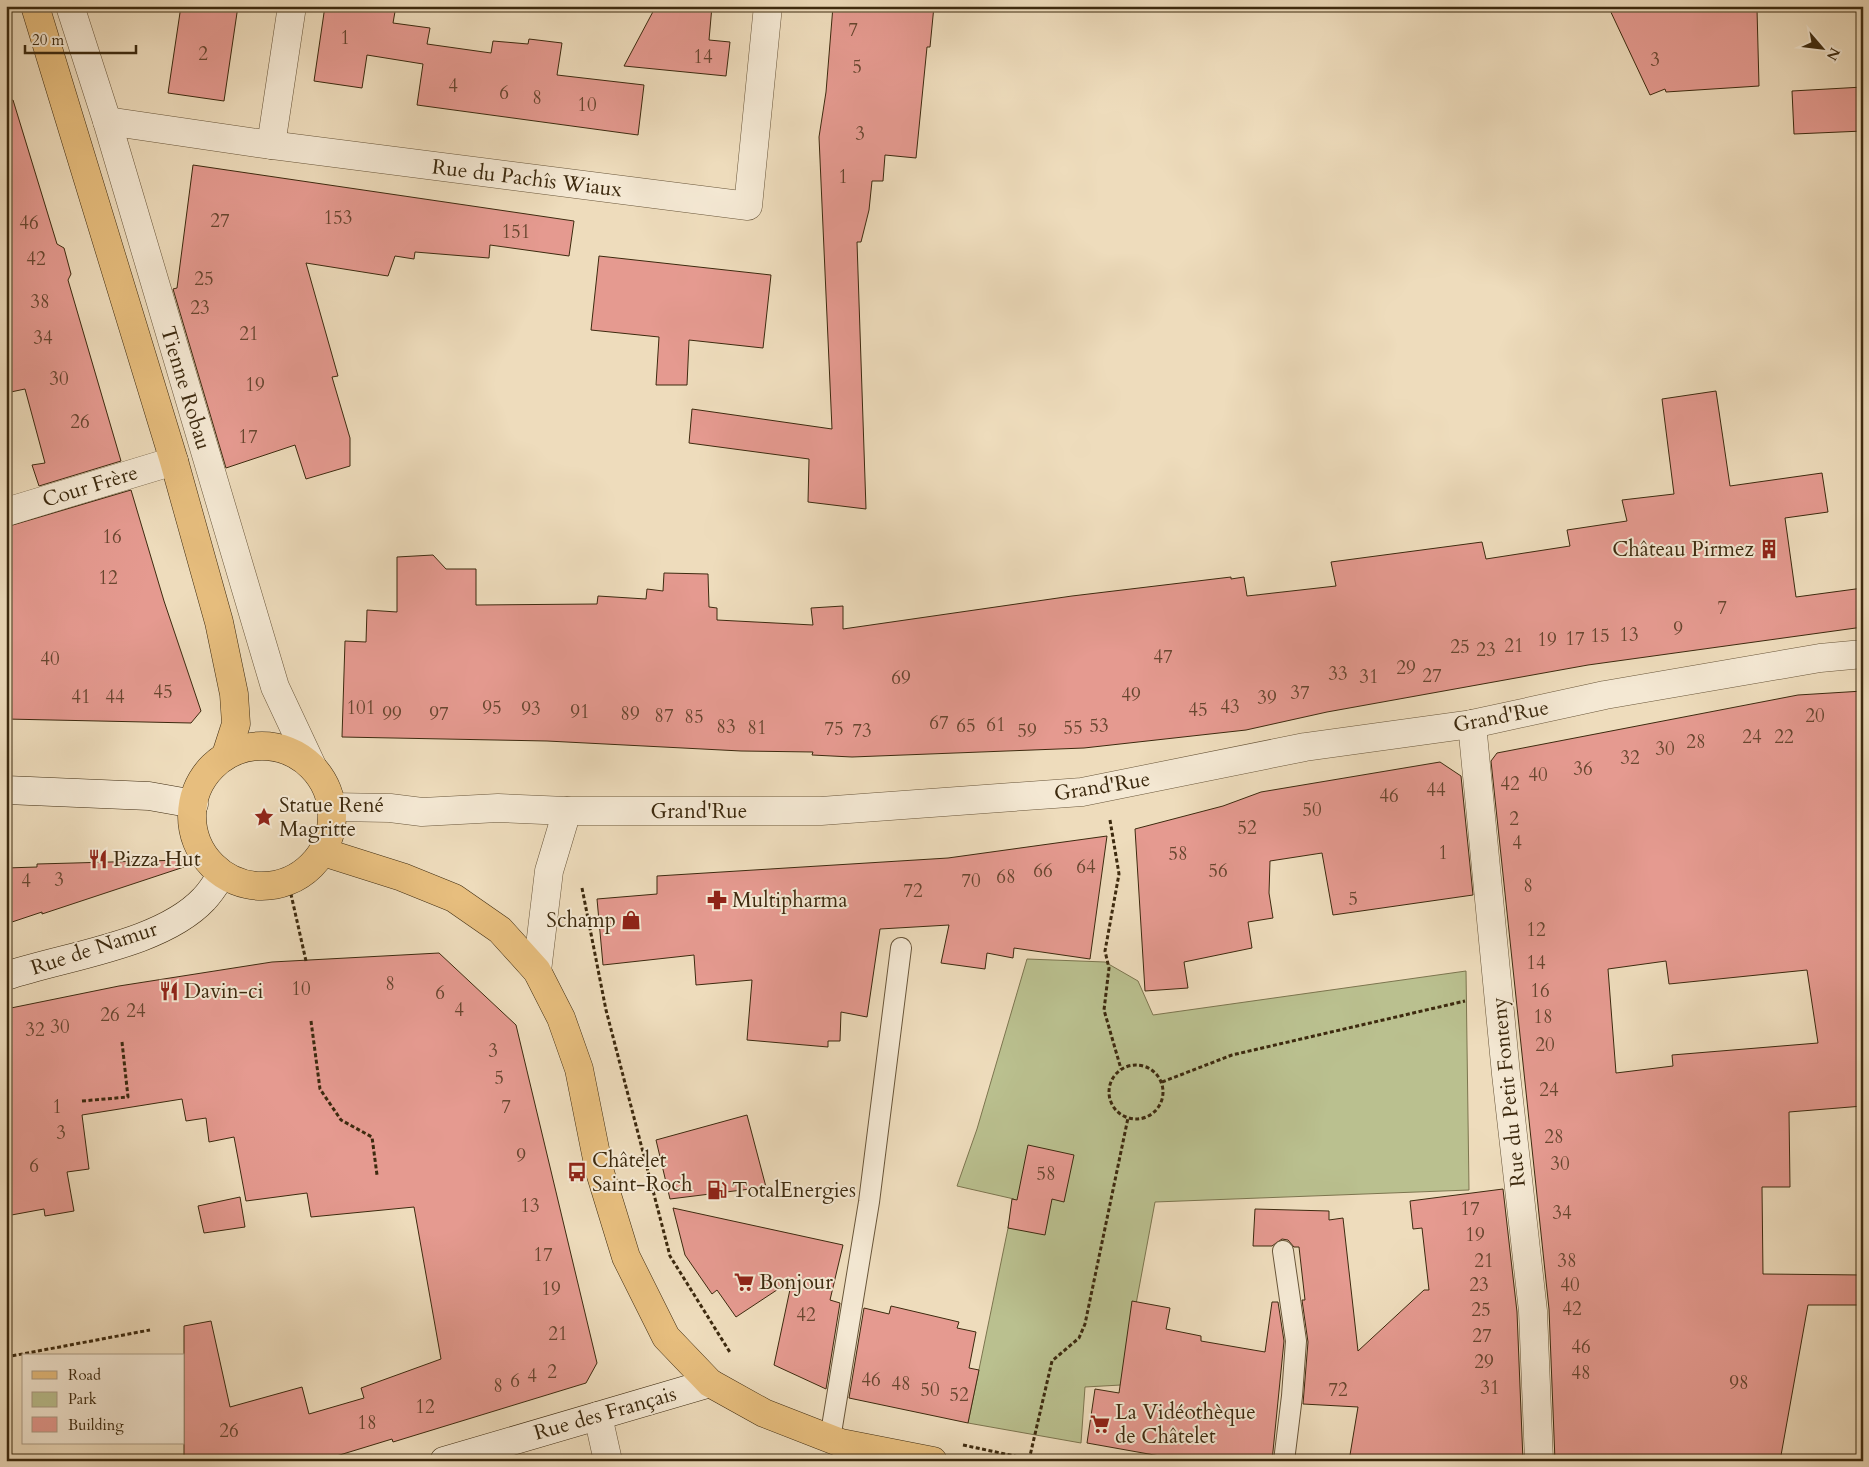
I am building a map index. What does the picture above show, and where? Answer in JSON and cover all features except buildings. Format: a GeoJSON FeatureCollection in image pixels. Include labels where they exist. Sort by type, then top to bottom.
{"type":"FeatureCollection","features":[{"type":"Feature","properties":{"kind":"main road","name":"Tienne Robau"},"geometry":{"type":"LineString","coordinates":[[35,6],[174,460],[219,622],[234,694],[236,724],[226,755]]}},
{"type":"Feature","properties":{"kind":"main road"},"geometry":{"type":"LineString","coordinates":[[271,746],[292,753],[312,766],[325,785],[332,807],[331,830],[323,852],[308,870],[288,881],[266,886],[243,884],[222,874],[206,858],[195,837],[192,814],[197,792],[208,771],[226,755],[247,748],[271,746]]}},
{"type":"Feature","properties":{"kind":"main road"},"geometry":{"type":"LineString","coordinates":[[323,852],[402,877],[454,898],[500,930],[537,971],[561,1018],[579,1069],[599,1170],[626,1257],[666,1337],[710,1383],[764,1413],[841,1443],[933,1461]]}},
{"type":"Feature","properties":{"kind":"street","name":"Tienne Robau"},"geometry":{"type":"LineString","coordinates":[[70,6],[107,121],[275,687],[312,766]]}},
{"type":"Feature","properties":{"kind":"street"},"geometry":{"type":"LineString","coordinates":[[271,145],[292,6]]}},
{"type":"Feature","properties":{"kind":"street","name":"Rue du Pachîs Wiaux"},"geometry":{"type":"LineString","coordinates":[[107,121],[271,145],[748,206],[768,6]]}},
{"type":"Feature","properties":{"kind":"street","name":"Cour Frère"},"geometry":{"type":"LineString","coordinates":[[6,512],[174,460]]}},
{"type":"Feature","properties":{"kind":"street","name":"Grand'Rue"},"geometry":{"type":"LineString","coordinates":[[332,807],[390,808],[422,812],[498,808],[567,811],[821,811],[1082,792],[1305,747],[1472,724],[1605,695],[1820,658],[1863,654]]}},
{"type":"Feature","properties":{"kind":"street","name":"Rue du Petit Fonteny"},"geometry":{"type":"LineString","coordinates":[[1472,724],[1498,994],[1533,1311],[1539,1461]]}},
{"type":"Feature","properties":{"kind":"street"},"geometry":{"type":"LineString","coordinates":[[6,790],[148,796],[194,804]]}},
{"type":"Feature","properties":{"kind":"street"},"geometry":{"type":"LineString","coordinates":[[537,971],[549,872],[567,811]]}},
{"type":"Feature","properties":{"kind":"street","name":"Rue de Namur"},"geometry":{"type":"LineString","coordinates":[[6,976],[148,934],[183,917],[205,899],[222,874]]}},
{"type":"Feature","properties":{"kind":"street","name":"Rue des Français"},"geometry":{"type":"LineString","coordinates":[[444,1461],[710,1383]]}},
{"type":"Feature","properties":{"kind":"street"},"geometry":{"type":"LineString","coordinates":[[598,1416],[608,1461]]}},
{"type":"Feature","properties":{"kind":"lane"},"geometry":{"type":"LineString","coordinates":[[830,1439],[869,1202],[901,948]]}},
{"type":"Feature","properties":{"kind":"lane"},"geometry":{"type":"LineString","coordinates":[[1283,1251],[1296,1341],[1284,1461]]}},
{"type":"Feature","properties":{"kind":"path"},"geometry":{"type":"LineString","coordinates":[[1104,788],[1119,874],[1105,951],[1109,968],[1104,1010],[1122,1069]]}},
{"type":"Feature","properties":{"kind":"path"},"geometry":{"type":"LineString","coordinates":[[288,881],[306,961]]}},
{"type":"Feature","properties":{"kind":"path"},"geometry":{"type":"LineString","coordinates":[[582,887],[606,1010],[670,1256],[733,1358]]}},
{"type":"Feature","properties":{"kind":"path"},"geometry":{"type":"LineString","coordinates":[[1162,1082],[1232,1055],[1498,994]]}},
{"type":"Feature","properties":{"kind":"path"},"geometry":{"type":"LineString","coordinates":[[310,1021],[320,1089],[341,1120],[372,1137],[377,1175]]}},
{"type":"Feature","properties":{"kind":"path"},"geometry":{"type":"LineString","coordinates":[[82,1101],[128,1097],[122,1042]]}},
{"type":"Feature","properties":{"kind":"path"},"geometry":{"type":"LineString","coordinates":[[1133,1065],[1145,1066],[1155,1072],[1162,1082],[1163,1094],[1160,1105],[1151,1114],[1141,1118],[1128,1118],[1118,1112],[1111,1102],[1109,1090],[1113,1078],[1122,1069],[1133,1065]]}},
{"type":"Feature","properties":{"kind":"path"},"geometry":{"type":"LineString","coordinates":[[1029,1460],[1052,1361],[1079,1338],[1085,1324],[1128,1118]]}},
{"type":"Feature","properties":{"kind":"path"},"geometry":{"type":"LineString","coordinates":[[6,1357],[150,1330]]}},
{"type":"Feature","properties":{"kind":"path"},"geometry":{"type":"LineString","coordinates":[[961,1444],[1038,1461]]}},
{"type":"Feature","properties":{"kind":"green space"},"geometry":{"type":"Polygon","coordinates":[[[1027,959],[1105,962],[1138,981],[1153,1015],[1466,971],[1469,1190],[1155,1202],[1121,1385],[1085,1387],[1081,1443],[968,1423],[1014,1199],[957,1186],[977,1129],[1027,959]]]}},
{"type":"Feature","properties":{"kind":"place","name":"Château Pirmez"},"geometry":{"type":"Point","coordinates":[1769,549]}},
{"type":"Feature","properties":{"kind":"place","name":"Statue René Magritte"},"geometry":{"type":"Point","coordinates":[264,817]}},
{"type":"Feature","properties":{"kind":"place","name":"Pizza Hut"},"geometry":{"type":"Point","coordinates":[98,859]}},
{"type":"Feature","properties":{"kind":"place","name":"Multipharma"},"geometry":{"type":"Point","coordinates":[717,900]}},
{"type":"Feature","properties":{"kind":"place","name":"Schamp"},"geometry":{"type":"Point","coordinates":[631,920]}},
{"type":"Feature","properties":{"kind":"place","name":"Davin-ci"},"geometry":{"type":"Point","coordinates":[169,991]}},
{"type":"Feature","properties":{"kind":"place","name":"Châtelet Saint-Roch"},"geometry":{"type":"Point","coordinates":[577,1172]}},
{"type":"Feature","properties":{"kind":"place","name":"TotalEnergies"},"geometry":{"type":"Point","coordinates":[717,1190]}},
{"type":"Feature","properties":{"kind":"place","name":"Bonjour"},"geometry":{"type":"Point","coordinates":[744,1282]}},
{"type":"Feature","properties":{"kind":"place","name":"La Vidéothèque de Châtelet"},"geometry":{"type":"Point","coordinates":[1100,1424]}}]}
